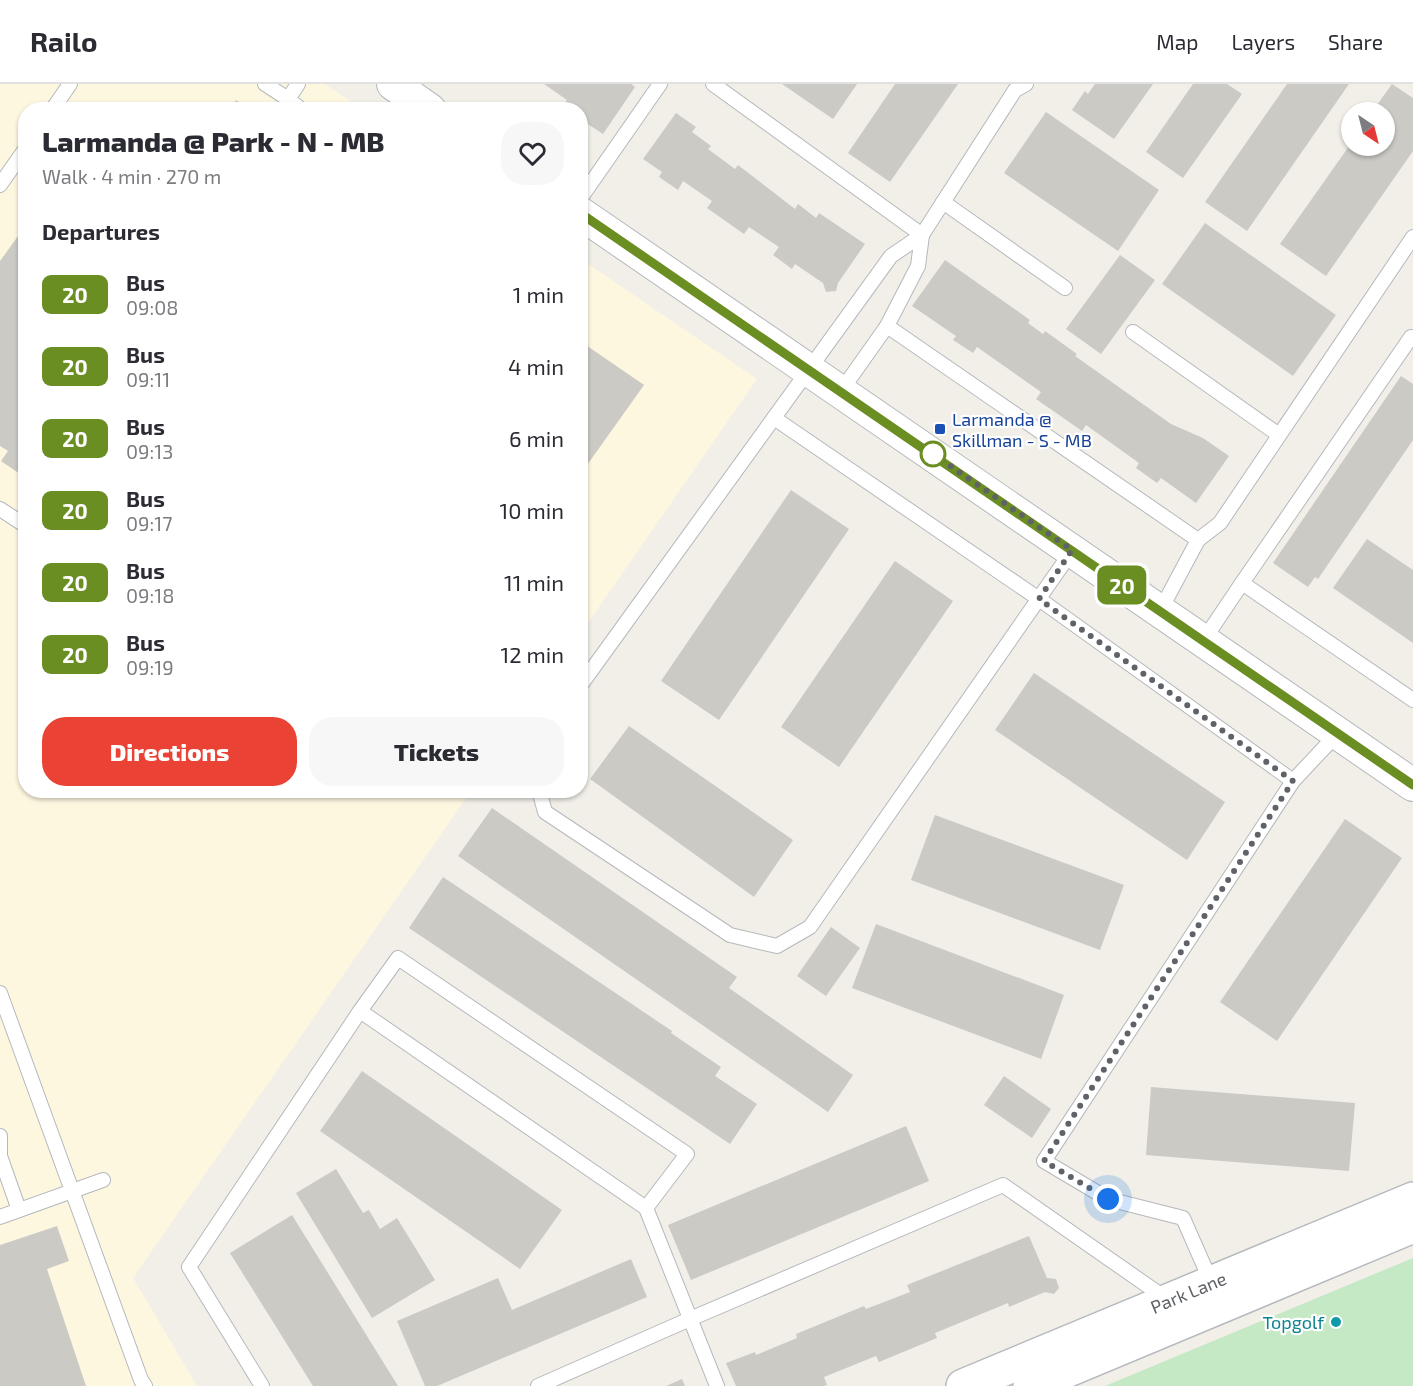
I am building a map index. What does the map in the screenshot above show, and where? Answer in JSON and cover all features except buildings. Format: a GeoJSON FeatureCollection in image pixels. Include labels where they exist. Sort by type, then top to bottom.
{"type":"FeatureCollection","features":[{"type":"Feature","properties":{"kind":"main road","name":"Park Lane"},"geometry":{"type":"LineString","coordinates":[[963,1386],[1413,1199]]}},
{"type":"Feature","properties":{"kind":"main road","name":"Park Lane"},"geometry":{"type":"LineString","coordinates":[[1030,1386],[1413,1226]]}},
{"type":"Feature","properties":{"kind":"street"},"geometry":{"type":"LineString","coordinates":[[393,84],[419,102]]}},
{"type":"Feature","properties":{"kind":"street"},"geometry":{"type":"LineString","coordinates":[[588,218],[1413,785]]}},
{"type":"Feature","properties":{"kind":"lane"},"geometry":{"type":"LineString","coordinates":[[58,102],[70,84]]}},
{"type":"Feature","properties":{"kind":"lane"},"geometry":{"type":"LineString","coordinates":[[265,84],[292,102]]}},
{"type":"Feature","properties":{"kind":"lane"},"geometry":{"type":"LineString","coordinates":[[288,99],[298,84]]}},
{"type":"Feature","properties":{"kind":"lane"},"geometry":{"type":"LineString","coordinates":[[588,188],[660,84]]}},
{"type":"Feature","properties":{"kind":"lane"},"geometry":{"type":"LineString","coordinates":[[713,84],[922,235]]}},
{"type":"Feature","properties":{"kind":"lane"},"geometry":{"type":"LineString","coordinates":[[588,675],[891,256],[922,235],[1019,86]]}},
{"type":"Feature","properties":{"kind":"lane"},"geometry":{"type":"LineString","coordinates":[[0,185],[18,159]]}},
{"type":"Feature","properties":{"kind":"lane"},"geometry":{"type":"LineString","coordinates":[[943,202],[1065,288]]}},
{"type":"Feature","properties":{"kind":"lane"},"geometry":{"type":"LineString","coordinates":[[841,392],[887,326],[918,266],[922,235]]}},
{"type":"Feature","properties":{"kind":"lane"},"geometry":{"type":"LineString","coordinates":[[1160,611],[1198,540],[1220,523],[1413,237]]}},
{"type":"Feature","properties":{"kind":"lane"},"geometry":{"type":"LineString","coordinates":[[887,326],[1198,540]]}},
{"type":"Feature","properties":{"kind":"lane"},"geometry":{"type":"LineString","coordinates":[[1133,332],[1279,435]]}},
{"type":"Feature","properties":{"kind":"lane"},"geometry":{"type":"LineString","coordinates":[[1203,641],[1412,336]]}},
{"type":"Feature","properties":{"kind":"lane"},"geometry":{"type":"LineString","coordinates":[[774,418],[1039,599],[1293,781]]}},
{"type":"Feature","properties":{"kind":"lane"},"geometry":{"type":"LineString","coordinates":[[0,509],[18,521]]}},
{"type":"Feature","properties":{"kind":"lane"},"geometry":{"type":"LineString","coordinates":[[541,798],[545,812],[730,936],[777,946],[810,927],[1072,550]]}},
{"type":"Feature","properties":{"kind":"lane"},"geometry":{"type":"LineString","coordinates":[[1242,583],[1413,700]]}},
{"type":"Feature","properties":{"kind":"lane"},"geometry":{"type":"LineString","coordinates":[[1212,1284],[1183,1218],[1108,1199],[1044,1161],[1293,781],[1338,733]]}},
{"type":"Feature","properties":{"kind":"lane"},"geometry":{"type":"LineString","coordinates":[[262,1386],[189,1267],[398,958],[687,1154],[646,1208]]}},
{"type":"Feature","properties":{"kind":"lane"},"geometry":{"type":"LineString","coordinates":[[0,993],[145,1386]]}},
{"type":"Feature","properties":{"kind":"lane"},"geometry":{"type":"LineString","coordinates":[[360,1011],[646,1208],[717,1386]]}},
{"type":"Feature","properties":{"kind":"lane"},"geometry":{"type":"LineString","coordinates":[[0,1136],[0,1156],[19,1210]]}},
{"type":"Feature","properties":{"kind":"lane"},"geometry":{"type":"LineString","coordinates":[[0,1217],[103,1180]]}},
{"type":"Feature","properties":{"kind":"lane"},"geometry":{"type":"LineString","coordinates":[[538,1386],[1003,1185],[1170,1301]]}},
{"type":"Feature","properties":{"kind":"shaded area"},"geometry":{"type":"Polygon","coordinates":[[[0,84],[325,84],[352,102],[18,102],[18,798],[466,798],[133,1278],[197,1386],[0,1386],[0,84]]]}},
{"type":"Feature","properties":{"kind":"shaded area"},"geometry":{"type":"Polygon","coordinates":[[[588,264],[757,379],[588,623],[588,264]]]}},
{"type":"Feature","properties":{"kind":"green space","name":"Topgolf"},"geometry":{"type":"Polygon","coordinates":[[[1413,1258],[1413,1386],[1105,1386],[1413,1258]]]}},
{"type":"Feature","properties":{"kind":"bus line","name":"20"},"geometry":{"type":"LineString","coordinates":[[588,218],[1413,785]]}},
{"type":"Feature","properties":{"kind":"place","name":"Larmanda @ Skillman - S - MB"},"geometry":{"type":"Point","coordinates":[940,429]}},
{"type":"Feature","properties":{"kind":"place","name":"Topgolf"},"geometry":{"type":"Point","coordinates":[1336,1322]}},
{"type":"Feature","properties":{"kind":"route"},"geometry":{"type":"LineString","coordinates":[[933,454],[1072,550],[1039,599],[1293,781],[1044,1161],[1108,1199]]}}]}
